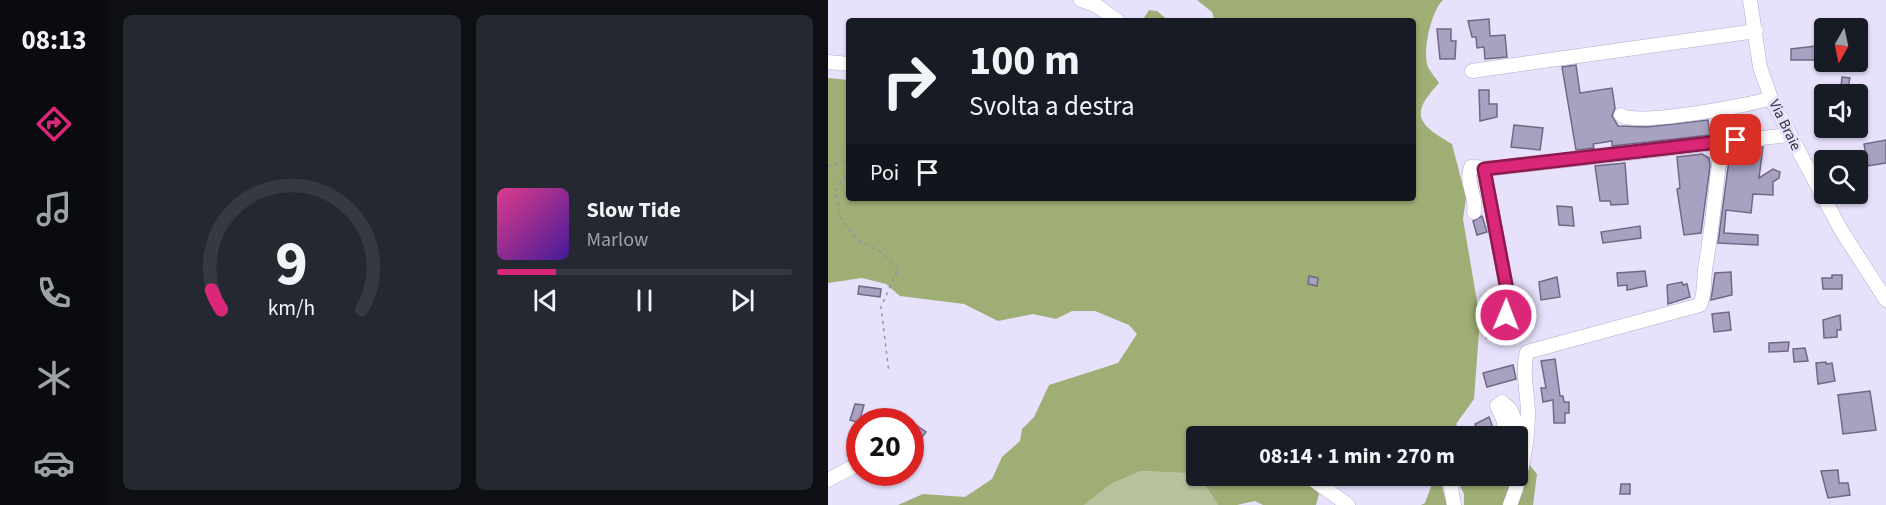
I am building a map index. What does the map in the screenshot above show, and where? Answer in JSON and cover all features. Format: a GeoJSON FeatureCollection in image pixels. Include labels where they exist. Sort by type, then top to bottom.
{"type":"FeatureCollection","features":[{"type":"Feature","properties":{"kind":"street"},"geometry":{"type":"LineString","coordinates":[[1081,0],[1097,6],[1114,18]]}},
{"type":"Feature","properties":{"kind":"street","name":"Via Braie"},"geometry":{"type":"LineString","coordinates":[[1750,0],[1760,67],[1771,98],[1841,230],[1886,300]]}},
{"type":"Feature","properties":{"kind":"street"},"geometry":{"type":"LineString","coordinates":[[1472,71],[1756,31]]}},
{"type":"Feature","properties":{"kind":"street"},"geometry":{"type":"LineString","coordinates":[[828,62],[846,64]]}},
{"type":"Feature","properties":{"kind":"street"},"geometry":{"type":"LineString","coordinates":[[1621,115],[1633,120],[1706,112],[1758,103],[1771,98]]}},
{"type":"Feature","properties":{"kind":"street"},"geometry":{"type":"LineString","coordinates":[[1474,212],[1470,170],[1472,167],[1484,169],[1789,135]]}},
{"type":"Feature","properties":{"kind":"street"},"geometry":{"type":"LineString","coordinates":[[1527,426],[1527,352],[1700,305],[1712,235],[1722,142]]}},
{"type":"Feature","properties":{"kind":"street"},"geometry":{"type":"LineString","coordinates":[[1484,169],[1508,295],[1506,315]]}},
{"type":"Feature","properties":{"kind":"street"},"geometry":{"type":"LineString","coordinates":[[1504,426],[1497,406],[1502,402],[1510,410],[1517,426]]}},
{"type":"Feature","properties":{"kind":"street"},"geometry":{"type":"LineString","coordinates":[[828,480],[846,470]]}},
{"type":"Feature","properties":{"kind":"street"},"geometry":{"type":"LineString","coordinates":[[1322,486],[1348,505]]}},
{"type":"Feature","properties":{"kind":"street"},"geometry":{"type":"LineString","coordinates":[[1451,486],[1454,505]]}},
{"type":"Feature","properties":{"kind":"street"},"geometry":{"type":"LineString","coordinates":[[1510,505],[1517,486]]}},
{"type":"Feature","properties":{"kind":"path"},"geometry":{"type":"LineString","coordinates":[[828,166],[846,162]]}},
{"type":"Feature","properties":{"kind":"path"},"geometry":{"type":"LineString","coordinates":[[846,174],[835,191],[841,218],[856,240],[881,252],[898,269],[881,308],[889,374]]}},
{"type":"Feature","properties":{"kind":"green space"},"geometry":{"type":"Polygon","coordinates":[[[1197,0],[1443,0],[1431,22],[1426,52],[1428,67],[1439,83],[1424,103],[1421,111],[1425,124],[1431,131],[1452,144],[1466,198],[1463,219],[1480,319],[1474,399],[1456,424],[1457,426],[1186,426],[1186,474],[1141,471],[1111,484],[1084,505],[898,505],[923,494],[965,497],[992,479],[1002,457],[1020,441],[1022,429],[1034,417],[1049,385],[1118,363],[1137,334],[1129,325],[1095,311],[1072,311],[1056,319],[1033,314],[998,321],[964,304],[900,296],[886,284],[862,278],[828,283],[828,78],[846,80],[846,201],[1416,201],[1416,18],[1214,18],[1212,12],[1197,0]]]}},
{"type":"Feature","properties":{"kind":"green space"},"geometry":{"type":"Polygon","coordinates":[[[1149,10],[1157,11],[1165,18],[1144,18],[1149,10]]]}},
{"type":"Feature","properties":{"kind":"green space"},"geometry":{"type":"Polygon","coordinates":[[[1528,463],[1537,474],[1533,505],[1464,505],[1464,494],[1460,486],[1528,486],[1528,463]]]}},
{"type":"Feature","properties":{"kind":"green space"},"geometry":{"type":"Polygon","coordinates":[[[1141,471],[1185,473],[1186,486],[1204,486],[1218,505],[1084,505],[1111,484],[1141,471]]]}},
{"type":"Feature","properties":{"kind":"green space"},"geometry":{"type":"Polygon","coordinates":[[[1204,486],[1313,486],[1319,494],[1316,505],[1263,505],[1255,501],[1237,505],[1218,505],[1204,486]]]}},
{"type":"Feature","properties":{"kind":"green space"},"geometry":{"type":"Polygon","coordinates":[[[1431,486],[1442,486],[1447,505],[1421,505],[1425,503],[1431,486]]]}},
{"type":"Feature","properties":{"kind":"building"},"geometry":{"type":"Polygon","coordinates":[[[1489,19],[1490,36],[1505,35],[1507,57],[1485,59],[1484,47],[1477,48],[1476,37],[1472,37],[1468,21],[1489,19]]]}},
{"type":"Feature","properties":{"kind":"building"},"geometry":{"type":"Polygon","coordinates":[[[1437,29],[1451,29],[1451,41],[1456,41],[1455,59],[1440,59],[1437,29]]]}},
{"type":"Feature","properties":{"kind":"building"},"geometry":{"type":"Polygon","coordinates":[[[1814,46],[1814,60],[1791,60],[1791,49],[1814,46]]]}},
{"type":"Feature","properties":{"kind":"building"},"geometry":{"type":"Polygon","coordinates":[[[1576,65],[1580,93],[1612,88],[1615,108],[1612,116],[1618,126],[1647,127],[1708,120],[1710,135],[1612,146],[1612,141],[1593,144],[1594,148],[1576,150],[1562,67],[1576,65]]]}},
{"type":"Feature","properties":{"kind":"building"},"geometry":{"type":"Polygon","coordinates":[[[1842,77],[1850,78],[1849,84],[1841,84],[1842,77]]]}},
{"type":"Feature","properties":{"kind":"building"},"geometry":{"type":"Polygon","coordinates":[[[1479,90],[1489,90],[1489,104],[1497,104],[1497,117],[1480,121],[1479,90]]]}},
{"type":"Feature","properties":{"kind":"building"},"geometry":{"type":"Polygon","coordinates":[[[1514,125],[1543,128],[1540,150],[1511,147],[1514,125]]]}},
{"type":"Feature","properties":{"kind":"building"},"geometry":{"type":"Polygon","coordinates":[[[1886,140],[1886,163],[1868,166],[1868,150],[1865,150],[1864,144],[1886,140]]]}},
{"type":"Feature","properties":{"kind":"building"},"geometry":{"type":"Polygon","coordinates":[[[1763,147],[1759,178],[1773,169],[1780,172],[1779,178],[1773,182],[1773,195],[1753,194],[1751,213],[1726,210],[1724,233],[1758,235],[1758,245],[1718,243],[1729,160],[1739,161],[1740,155],[1746,156],[1747,149],[1763,147]]]}},
{"type":"Feature","properties":{"kind":"building"},"geometry":{"type":"Polygon","coordinates":[[[1702,154],[1709,158],[1710,166],[1701,233],[1684,235],[1677,189],[1680,188],[1677,157],[1702,154]]]}},
{"type":"Feature","properties":{"kind":"building"},"geometry":{"type":"Polygon","coordinates":[[[1625,163],[1628,204],[1611,205],[1610,201],[1600,201],[1595,166],[1625,163]]]}},
{"type":"Feature","properties":{"kind":"building"},"geometry":{"type":"Polygon","coordinates":[[[1557,206],[1572,207],[1574,226],[1559,225],[1557,206]]]}},
{"type":"Feature","properties":{"kind":"building"},"geometry":{"type":"Polygon","coordinates":[[[1482,216],[1487,232],[1477,235],[1473,221],[1482,216]]]}},
{"type":"Feature","properties":{"kind":"building"},"geometry":{"type":"Polygon","coordinates":[[[1640,226],[1641,238],[1603,243],[1601,232],[1640,226]]]}},
{"type":"Feature","properties":{"kind":"building"},"geometry":{"type":"Polygon","coordinates":[[[1645,271],[1647,286],[1627,290],[1627,285],[1618,286],[1617,273],[1645,271]]]}},
{"type":"Feature","properties":{"kind":"building"},"geometry":{"type":"Polygon","coordinates":[[[1731,272],[1732,295],[1711,300],[1715,273],[1731,272]]]}},
{"type":"Feature","properties":{"kind":"building"},"geometry":{"type":"Polygon","coordinates":[[[1832,275],[1842,275],[1842,289],[1823,289],[1822,278],[1832,278],[1832,275]]]}},
{"type":"Feature","properties":{"kind":"building"},"geometry":{"type":"Polygon","coordinates":[[[1309,276],[1318,278],[1317,286],[1308,284],[1309,276]]]}},
{"type":"Feature","properties":{"kind":"building"},"geometry":{"type":"Polygon","coordinates":[[[1557,277],[1560,297],[1541,300],[1539,282],[1557,277]]]}},
{"type":"Feature","properties":{"kind":"building"},"geometry":{"type":"Polygon","coordinates":[[[1682,282],[1683,285],[1687,284],[1690,297],[1668,304],[1667,285],[1682,282]]]}},
{"type":"Feature","properties":{"kind":"building"},"geometry":{"type":"Polygon","coordinates":[[[859,286],[881,289],[880,297],[858,294],[859,286]]]}},
{"type":"Feature","properties":{"kind":"building"},"geometry":{"type":"Polygon","coordinates":[[[1729,312],[1731,330],[1714,332],[1712,314],[1729,312]]]}},
{"type":"Feature","properties":{"kind":"building"},"geometry":{"type":"Polygon","coordinates":[[[1840,315],[1841,330],[1837,330],[1837,337],[1824,338],[1823,320],[1840,315]]]}},
{"type":"Feature","properties":{"kind":"building"},"geometry":{"type":"Polygon","coordinates":[[[1488,317],[1498,318],[1503,323],[1501,340],[1486,338],[1488,317]]]}},
{"type":"Feature","properties":{"kind":"building"},"geometry":{"type":"Polygon","coordinates":[[[1789,342],[1788,351],[1769,352],[1769,343],[1789,342]]]}},
{"type":"Feature","properties":{"kind":"building"},"geometry":{"type":"Polygon","coordinates":[[[1805,348],[1808,361],[1794,362],[1793,349],[1805,348]]]}},
{"type":"Feature","properties":{"kind":"building"},"geometry":{"type":"Polygon","coordinates":[[[1555,359],[1560,396],[1563,396],[1564,402],[1569,402],[1569,413],[1565,413],[1565,423],[1554,423],[1553,400],[1543,402],[1541,388],[1546,388],[1541,361],[1555,359]]]}},
{"type":"Feature","properties":{"kind":"building"},"geometry":{"type":"Polygon","coordinates":[[[1826,362],[1826,364],[1832,363],[1835,381],[1818,384],[1816,363],[1826,362]]]}},
{"type":"Feature","properties":{"kind":"building"},"geometry":{"type":"Polygon","coordinates":[[[1513,365],[1516,379],[1487,387],[1483,373],[1513,365]]]}},
{"type":"Feature","properties":{"kind":"building"},"geometry":{"type":"Polygon","coordinates":[[[1870,391],[1876,430],[1843,434],[1838,395],[1870,391]]]}},
{"type":"Feature","properties":{"kind":"building"},"geometry":{"type":"Polygon","coordinates":[[[855,404],[864,405],[863,408],[854,408],[855,404]]]}},
{"type":"Feature","properties":{"kind":"building"},"geometry":{"type":"Polygon","coordinates":[[[1489,417],[1492,426],[1476,426],[1475,424],[1489,417]]]}},
{"type":"Feature","properties":{"kind":"building"},"geometry":{"type":"Polygon","coordinates":[[[1838,470],[1839,483],[1848,483],[1850,495],[1828,498],[1821,471],[1838,470]]]}},
{"type":"Feature","properties":{"kind":"building"},"geometry":{"type":"Polygon","coordinates":[[[1621,484],[1630,484],[1630,494],[1620,494],[1621,484]]]}},
{"type":"Feature","properties":{"kind":"route"},"geometry":{"type":"LineString","coordinates":[[1506,315],[1508,295],[1501,251],[1484,180],[1484,169],[1736,140]]}}]}
